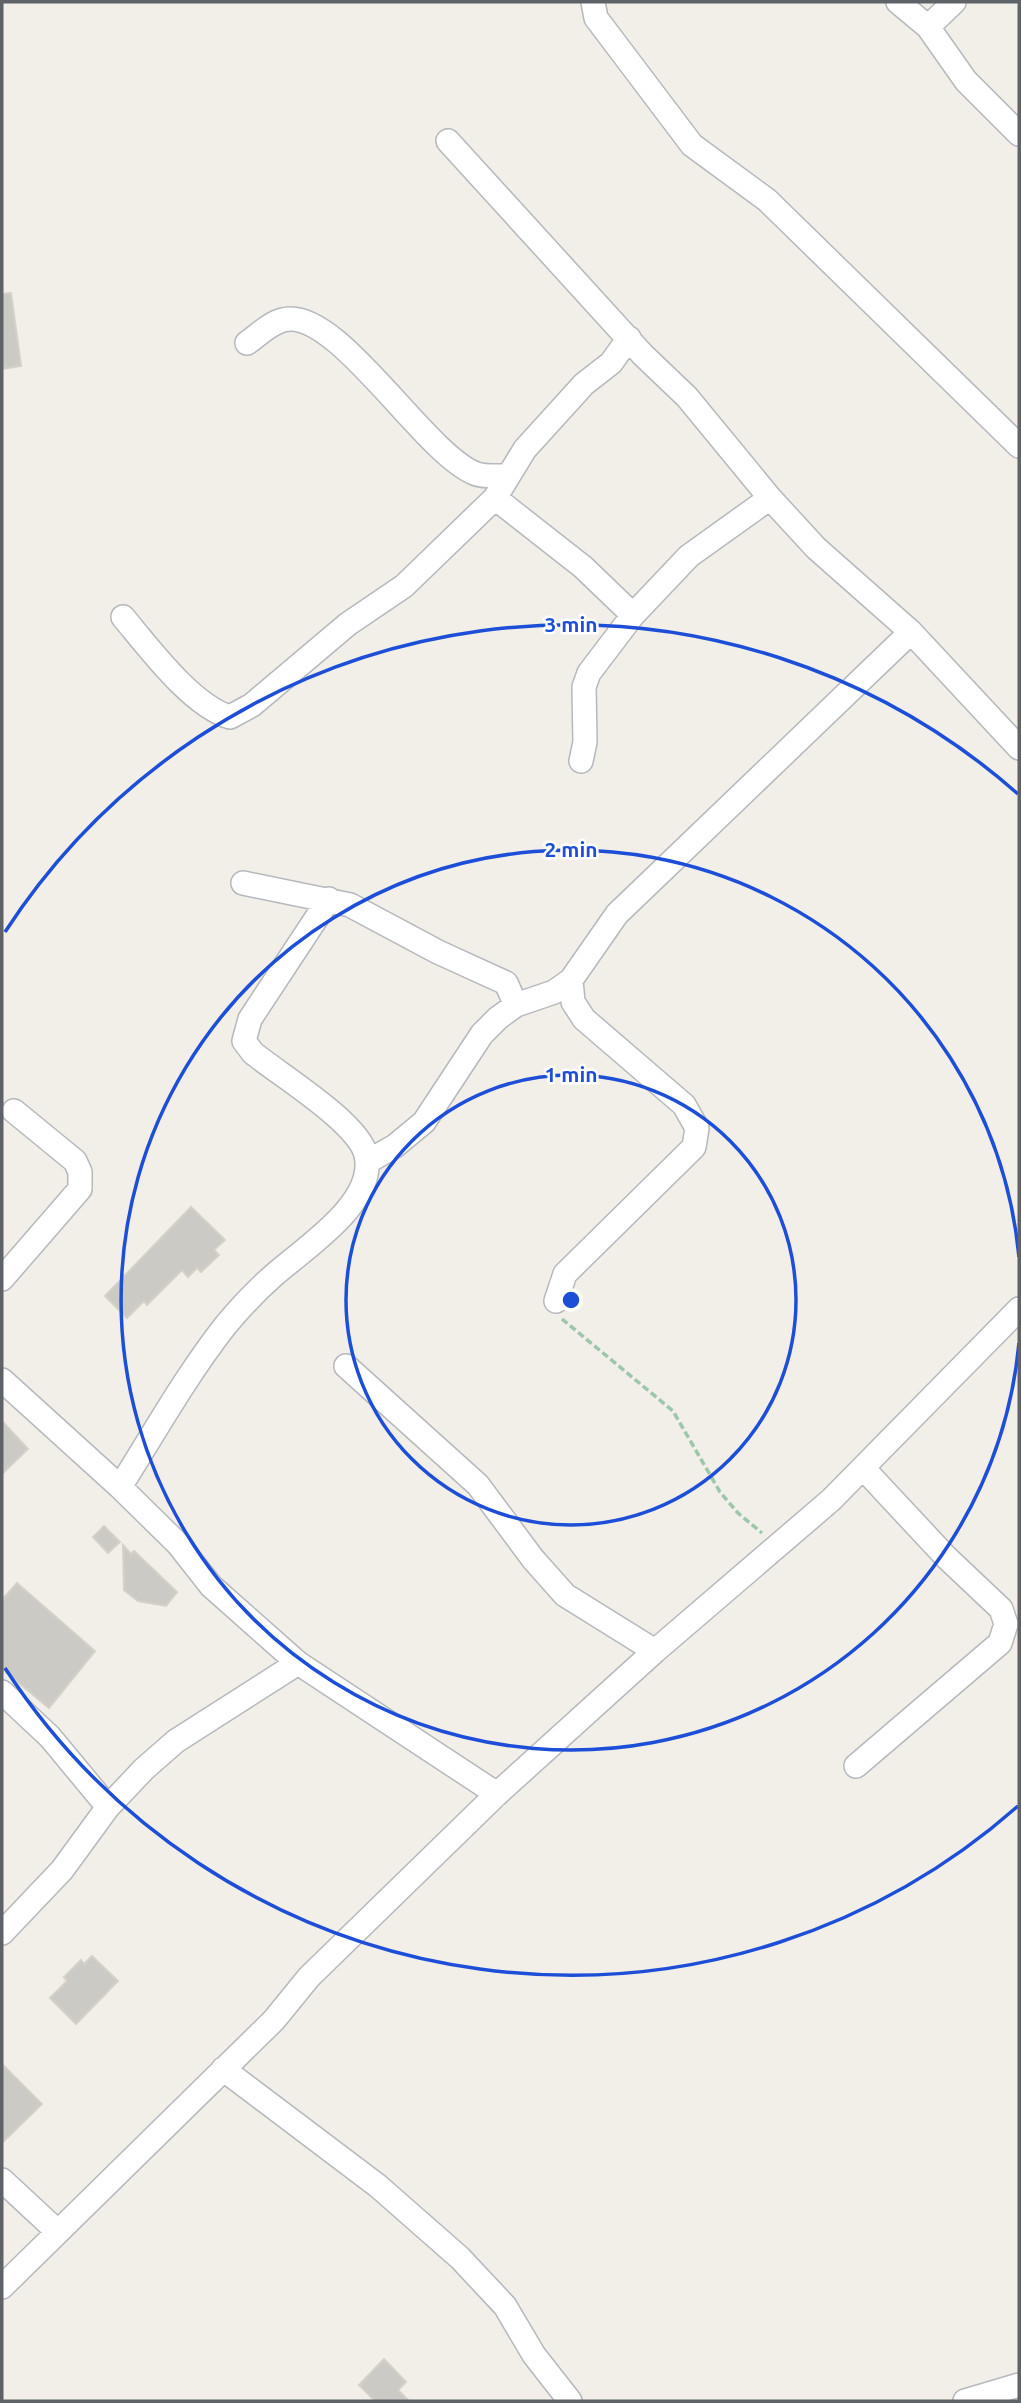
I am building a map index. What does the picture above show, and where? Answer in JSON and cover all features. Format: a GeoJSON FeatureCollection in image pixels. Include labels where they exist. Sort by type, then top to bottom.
{"type":"FeatureCollection","features":[{"type":"Feature","properties":{"kind":"street"},"geometry":{"type":"LineString","coordinates":[[593,2],[596,19],[692,145],[767,200],[1019,446]]}},
{"type":"Feature","properties":{"kind":"street"},"geometry":{"type":"LineString","coordinates":[[898,2],[928,27],[967,81],[1019,134]]}},
{"type":"Feature","properties":{"kind":"street"},"geometry":{"type":"LineString","coordinates":[[928,27],[954,2]]}},
{"type":"Feature","properties":{"kind":"street"},"geometry":{"type":"LineString","coordinates":[[448,141],[629,338],[687,397],[770,498],[816,548],[911,632],[1019,748]]}},
{"type":"Feature","properties":{"kind":"street"},"geometry":{"type":"LineString","coordinates":[[247,343],[281,320],[291,319],[327,333],[349,350],[417,425],[462,466],[477,474],[506,476]]}},
{"type":"Feature","properties":{"kind":"street"},"geometry":{"type":"LineString","coordinates":[[123,617],[155,656],[214,712],[230,717],[252,705],[348,624],[404,586],[495,498],[506,476],[555,414],[611,363],[629,338]]}},
{"type":"Feature","properties":{"kind":"street"},"geometry":{"type":"LineString","coordinates":[[495,498],[583,567],[633,615]]}},
{"type":"Feature","properties":{"kind":"street"},"geometry":{"type":"LineString","coordinates":[[581,761],[585,742],[587,680],[633,615],[689,556],[770,498]]}},
{"type":"Feature","properties":{"kind":"street"},"geometry":{"type":"LineString","coordinates":[[367,1162],[394,1146],[424,1122],[482,1034],[516,1004],[554,992],[570,980],[617,914],[911,632]]}},
{"type":"Feature","properties":{"kind":"street"},"geometry":{"type":"LineString","coordinates":[[243,883],[350,905],[438,952],[506,983],[516,1004]]}},
{"type":"Feature","properties":{"kind":"street"},"geometry":{"type":"LineString","coordinates":[[120,1487],[185,1382],[226,1325],[270,1278],[345,1214],[364,1184],[367,1162],[363,1145],[336,1116],[284,1079],[253,1053],[244,1041],[250,1019],[329,899]]}},
{"type":"Feature","properties":{"kind":"street"},"geometry":{"type":"LineString","coordinates":[[556,1301],[565,1274],[694,1147],[697,1128],[684,1105],[584,1019],[573,1002],[570,980]]}},
{"type":"Feature","properties":{"kind":"street"},"geometry":{"type":"LineString","coordinates":[[2,1279],[80,1189],[80,1172],[75,1161],[13,1111]]}},
{"type":"Feature","properties":{"kind":"street"},"geometry":{"type":"LineString","coordinates":[[2,2287],[274,2020],[309,1977],[497,1794],[654,1651],[778,1547],[863,1468],[1019,1309]]}},
{"type":"Feature","properties":{"kind":"street"},"geometry":{"type":"LineString","coordinates":[[346,1366],[478,1485],[533,1559],[565,1595],[654,1651]]}},
{"type":"Feature","properties":{"kind":"street"},"geometry":{"type":"LineString","coordinates":[[2,1380],[120,1487],[178,1544],[211,1586],[298,1663],[497,1794]]}},
{"type":"Feature","properties":{"kind":"street"},"geometry":{"type":"LineString","coordinates":[[856,1766],[1000,1643],[1010,1611],[946,1557],[863,1468]]}},
{"type":"Feature","properties":{"kind":"street"},"geometry":{"type":"LineString","coordinates":[[2,1933],[62,1870],[108,1807],[176,1741],[298,1663]]}},
{"type":"Feature","properties":{"kind":"street"},"geometry":{"type":"LineString","coordinates":[[2,1692],[50,1737],[108,1807]]}},
{"type":"Feature","properties":{"kind":"street"},"geometry":{"type":"LineString","coordinates":[[223,2069],[378,2186],[460,2258],[505,2306],[547,2375],[570,2401]]}},
{"type":"Feature","properties":{"kind":"street"},"geometry":{"type":"LineString","coordinates":[[2,2180],[58,2232]]}},
{"type":"Feature","properties":{"kind":"street"},"geometry":{"type":"LineString","coordinates":[[965,2401],[1019,2385]]}},
{"type":"Feature","properties":{"kind":"path"},"geometry":{"type":"LineString","coordinates":[[556,1301],[559,1317],[673,1411],[720,1492],[738,1513],[778,1547]]}},
{"type":"Feature","properties":{"kind":"building"},"geometry":{"type":"Polygon","coordinates":[[[11,293],[21,366],[2,369],[2,294],[11,293]]]}},
{"type":"Feature","properties":{"kind":"building"},"geometry":{"type":"Polygon","coordinates":[[[191,1207],[225,1240],[214,1250],[219,1255],[201,1272],[197,1268],[188,1277],[182,1270],[147,1305],[144,1301],[127,1318],[105,1296],[191,1207]]]}},
{"type":"Feature","properties":{"kind":"building"},"geometry":{"type":"Polygon","coordinates":[[[2,1421],[28,1449],[2,1474],[2,1421]]]}},
{"type":"Feature","properties":{"kind":"building"},"geometry":{"type":"Polygon","coordinates":[[[104,1526],[120,1542],[108,1553],[93,1537],[104,1526]]]}},
{"type":"Feature","properties":{"kind":"building"},"geometry":{"type":"Polygon","coordinates":[[[123,1545],[131,1554],[134,1551],[177,1592],[166,1606],[138,1601],[124,1590],[123,1545]]]}},
{"type":"Feature","properties":{"kind":"building"},"geometry":{"type":"Polygon","coordinates":[[[17,1583],[95,1651],[49,1708],[2,1669],[2,1600],[17,1583]]]}},
{"type":"Feature","properties":{"kind":"building"},"geometry":{"type":"Polygon","coordinates":[[[92,1956],[118,1981],[76,2024],[50,1998],[67,1981],[64,1977],[81,1960],[84,1964],[92,1956]]]}},
{"type":"Feature","properties":{"kind":"building"},"geometry":{"type":"Polygon","coordinates":[[[2,2064],[42,2104],[2,2143],[2,2064]]]}},
{"type":"Feature","properties":{"kind":"building"},"geometry":{"type":"Polygon","coordinates":[[[384,2359],[406,2382],[398,2390],[409,2401],[375,2401],[359,2385],[384,2359]]]}}]}
